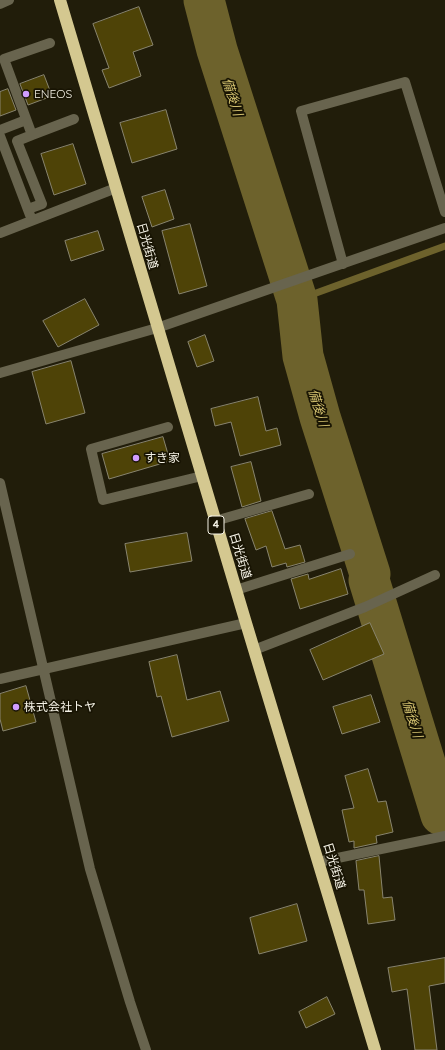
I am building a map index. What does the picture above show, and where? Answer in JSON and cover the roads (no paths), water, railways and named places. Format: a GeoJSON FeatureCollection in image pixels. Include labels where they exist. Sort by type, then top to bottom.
{"type":"FeatureCollection","features":[{"type":"Feature","properties":{"kind":"highway","name":"日光街道"},"geometry":{"type":"LineString","coordinates":[[60,0],[157,328],[375,1050]]}},
{"type":"Feature","properties":{"kind":"street"},"geometry":{"type":"LineString","coordinates":[[0,4],[9,0]]}},
{"type":"Feature","properties":{"kind":"street"},"geometry":{"type":"LineString","coordinates":[[32,135],[4,59],[50,44]]}},
{"type":"Feature","properties":{"kind":"street"},"geometry":{"type":"LineString","coordinates":[[343,264],[301,111],[405,82],[445,212]]}},
{"type":"Feature","properties":{"kind":"street"},"geometry":{"type":"LineString","coordinates":[[28,209],[42,204],[17,141],[74,119]]}},
{"type":"Feature","properties":{"kind":"street"},"geometry":{"type":"LineString","coordinates":[[0,130],[26,120]]}},
{"type":"Feature","properties":{"kind":"street"},"geometry":{"type":"LineString","coordinates":[[0,136],[32,221]]}},
{"type":"Feature","properties":{"kind":"street"},"geometry":{"type":"LineString","coordinates":[[0,233],[116,188]]}},
{"type":"Feature","properties":{"kind":"street"},"geometry":{"type":"LineString","coordinates":[[0,373],[157,328],[445,228]]}},
{"type":"Feature","properties":{"kind":"street"},"geometry":{"type":"LineString","coordinates":[[168,427],[91,449],[103,500],[202,476]]}},
{"type":"Feature","properties":{"kind":"street"},"geometry":{"type":"LineString","coordinates":[[0,484],[90,869],[146,1050]]}},
{"type":"Feature","properties":{"kind":"street"},"geometry":{"type":"LineString","coordinates":[[215,521],[309,494]]}},
{"type":"Feature","properties":{"kind":"street"},"geometry":{"type":"LineString","coordinates":[[236,590],[350,554]]}},
{"type":"Feature","properties":{"kind":"street"},"geometry":{"type":"LineString","coordinates":[[254,650],[365,607],[435,575]]}},
{"type":"Feature","properties":{"kind":"street"},"geometry":{"type":"LineString","coordinates":[[0,679],[246,623]]}},
{"type":"Feature","properties":{"kind":"street"},"geometry":{"type":"LineString","coordinates":[[318,862],[445,836]]}},
{"type":"Feature","properties":{"kind":"waterway","name":"備後川"},"geometry":{"type":"LineString","coordinates":[[204,0],[217,50],[297,300],[303,356],[320,417],[370,574],[369,580],[441,815]]}},
{"type":"Feature","properties":{"kind":"waterway"},"geometry":{"type":"LineString","coordinates":[[297,300],[445,246]]}},
{"type":"Feature","properties":{"kind":"place","name":"ENEOS"},"geometry":{"type":"Point","coordinates":[26,94]}},
{"type":"Feature","properties":{"kind":"place","name":"すき家"},"geometry":{"type":"Point","coordinates":[136,458]}},
{"type":"Feature","properties":{"kind":"place","name":"株式会社トヤ"},"geometry":{"type":"Point","coordinates":[16,707]}}]}
